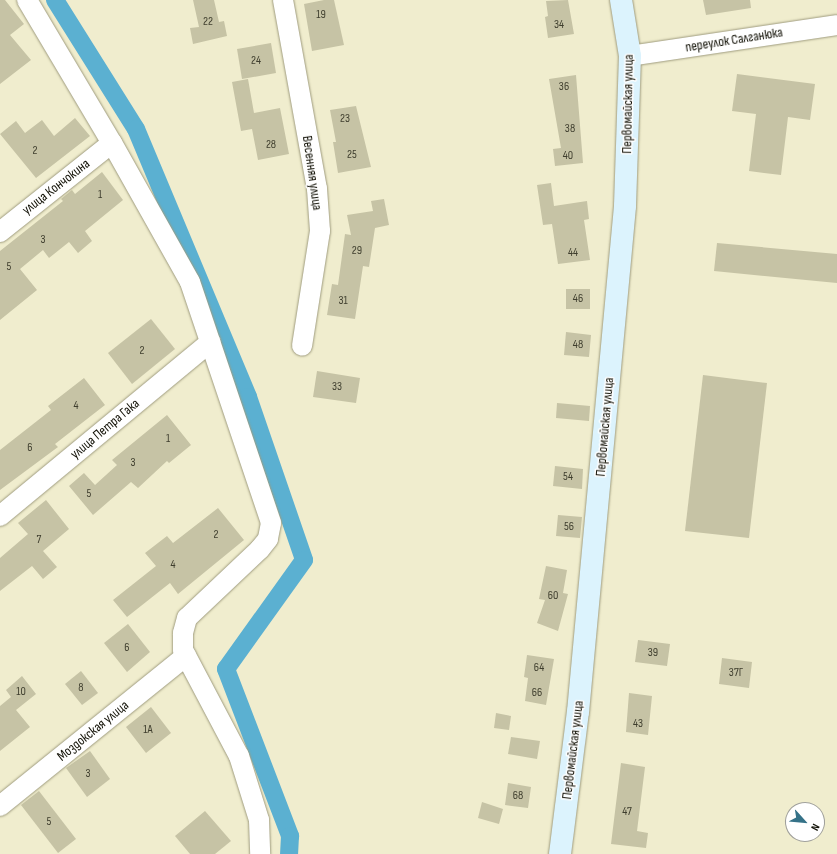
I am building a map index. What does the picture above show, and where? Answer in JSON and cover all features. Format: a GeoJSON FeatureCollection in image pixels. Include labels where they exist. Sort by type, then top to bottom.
{"type":"FeatureCollection","features":[{"type":"Feature","properties":{"kind":"main road","name":"Первомайская улица"},"geometry":{"type":"LineString","coordinates":[[560,854],[578,712],[624,214],[630,56],[621,0]]}},
{"type":"Feature","properties":{"kind":"street"},"geometry":{"type":"LineString","coordinates":[[27,0],[112,143],[190,282],[271,523],[268,539],[260,549],[187,618],[183,633],[186,656],[239,756],[259,820],[260,854]]}},
{"type":"Feature","properties":{"kind":"street","name":"Весенняя улица"},"geometry":{"type":"LineString","coordinates":[[283,0],[317,189],[320,231],[302,346]]}},
{"type":"Feature","properties":{"kind":"street","name":"переулок Салганюка"},"geometry":{"type":"LineString","coordinates":[[630,56],[837,25]]}},
{"type":"Feature","properties":{"kind":"street","name":"улица Кончокина"},"geometry":{"type":"LineString","coordinates":[[0,232],[112,143]]}},
{"type":"Feature","properties":{"kind":"street","name":"улица Петра Гака"},"geometry":{"type":"LineString","coordinates":[[0,516],[210,342]]}},
{"type":"Feature","properties":{"kind":"street","name":"Моздокская улица"},"geometry":{"type":"LineString","coordinates":[[0,806],[186,656]]}},
{"type":"Feature","properties":{"kind":"building"},"geometry":{"type":"Polygon","coordinates":[[[0,0],[5,0],[24,24],[10,35],[31,60],[0,84],[0,0]]]}},
{"type":"Feature","properties":{"kind":"building"},"geometry":{"type":"Polygon","coordinates":[[[193,0],[214,0],[219,22],[224,21],[227,36],[193,44],[190,28],[199,27],[193,0]]]}},
{"type":"Feature","properties":{"kind":"building"},"geometry":{"type":"Polygon","coordinates":[[[324,0],[334,0],[344,45],[312,51],[304,4],[324,0]]]}},
{"type":"Feature","properties":{"kind":"building"},"geometry":{"type":"Polygon","coordinates":[[[568,0],[574,34],[548,38],[545,17],[548,16],[546,1],[568,0]]]}},
{"type":"Feature","properties":{"kind":"building"},"geometry":{"type":"Polygon","coordinates":[[[703,0],[750,0],[751,8],[706,15],[703,0]]]}},
{"type":"Feature","properties":{"kind":"building"},"geometry":{"type":"Polygon","coordinates":[[[271,43],[276,73],[242,79],[237,49],[271,43]]]}},
{"type":"Feature","properties":{"kind":"building"},"geometry":{"type":"Polygon","coordinates":[[[737,74],[815,84],[810,120],[788,117],[781,175],[749,171],[756,114],[732,111],[737,74]]]}},
{"type":"Feature","properties":{"kind":"building"},"geometry":{"type":"Polygon","coordinates":[[[576,75],[583,163],[555,166],[553,149],[561,148],[549,79],[576,75]]]}},
{"type":"Feature","properties":{"kind":"building"},"geometry":{"type":"Polygon","coordinates":[[[248,79],[254,113],[280,108],[289,154],[258,160],[252,129],[241,131],[232,82],[248,79]]]}},
{"type":"Feature","properties":{"kind":"building"},"geometry":{"type":"Polygon","coordinates":[[[356,106],[371,167],[338,173],[333,142],[336,142],[330,110],[356,106]]]}},
{"type":"Feature","properties":{"kind":"building"},"geometry":{"type":"Polygon","coordinates":[[[75,118],[90,136],[36,178],[0,134],[16,121],[25,133],[42,120],[54,136],[75,118]]]}},
{"type":"Feature","properties":{"kind":"building"},"geometry":{"type":"Polygon","coordinates":[[[102,172],[123,200],[85,231],[92,241],[78,253],[69,242],[49,258],[43,250],[20,269],[37,290],[0,320],[0,251],[63,201],[61,199],[72,190],[75,194],[102,172]]]}},
{"type":"Feature","properties":{"kind":"building"},"geometry":{"type":"Polygon","coordinates":[[[551,183],[554,206],[587,201],[589,219],[584,220],[590,260],[558,264],[552,224],[543,225],[537,185],[551,183]]]}},
{"type":"Feature","properties":{"kind":"building"},"geometry":{"type":"Polygon","coordinates":[[[384,199],[389,225],[375,228],[369,267],[363,266],[355,319],[327,315],[332,284],[338,285],[345,234],[351,235],[347,215],[373,211],[371,201],[384,199]]]}},
{"type":"Feature","properties":{"kind":"building"},"geometry":{"type":"Polygon","coordinates":[[[717,243],[837,254],[837,283],[714,271],[717,243]]]}},
{"type":"Feature","properties":{"kind":"building"},"geometry":{"type":"Polygon","coordinates":[[[566,289],[590,289],[590,309],[566,309],[566,289]]]}},
{"type":"Feature","properties":{"kind":"building"},"geometry":{"type":"Polygon","coordinates":[[[151,319],[175,349],[132,384],[108,353],[151,319]]]}},
{"type":"Feature","properties":{"kind":"building"},"geometry":{"type":"Polygon","coordinates":[[[566,332],[591,335],[589,357],[564,355],[566,332]]]}},
{"type":"Feature","properties":{"kind":"building"},"geometry":{"type":"Polygon","coordinates":[[[317,371],[360,378],[356,403],[313,397],[317,371]]]}},
{"type":"Feature","properties":{"kind":"building"},"geometry":{"type":"Polygon","coordinates":[[[703,375],[767,383],[749,538],[685,531],[703,375]]]}},
{"type":"Feature","properties":{"kind":"building"},"geometry":{"type":"Polygon","coordinates":[[[84,378],[105,405],[55,444],[58,447],[0,490],[0,450],[51,410],[48,406],[84,378]]]}},
{"type":"Feature","properties":{"kind":"building"},"geometry":{"type":"Polygon","coordinates":[[[557,403],[590,406],[589,421],[556,418],[557,403]]]}},
{"type":"Feature","properties":{"kind":"building"},"geometry":{"type":"Polygon","coordinates":[[[167,415],[191,445],[169,463],[167,461],[138,488],[131,482],[93,515],[69,486],[84,473],[95,485],[117,465],[112,460],[167,415]]]}},
{"type":"Feature","properties":{"kind":"building"},"geometry":{"type":"Polygon","coordinates":[[[555,466],[583,469],[582,489],[553,486],[555,466]]]}},
{"type":"Feature","properties":{"kind":"building"},"geometry":{"type":"Polygon","coordinates":[[[46,500],[69,529],[43,551],[57,567],[43,579],[32,566],[0,591],[0,558],[28,534],[18,523],[46,500]]]}},
{"type":"Feature","properties":{"kind":"building"},"geometry":{"type":"Polygon","coordinates":[[[218,508],[244,540],[178,594],[170,583],[127,617],[113,600],[156,566],[145,553],[167,536],[173,543],[218,508]]]}},
{"type":"Feature","properties":{"kind":"building"},"geometry":{"type":"Polygon","coordinates":[[[558,515],[582,517],[580,538],[556,536],[558,515]]]}},
{"type":"Feature","properties":{"kind":"building"},"geometry":{"type":"Polygon","coordinates":[[[546,566],[567,570],[563,593],[568,594],[558,631],[537,623],[545,600],[539,599],[546,566]]]}},
{"type":"Feature","properties":{"kind":"building"},"geometry":{"type":"Polygon","coordinates":[[[128,624],[150,652],[127,672],[104,643],[128,624]]]}},
{"type":"Feature","properties":{"kind":"building"},"geometry":{"type":"Polygon","coordinates":[[[638,640],[670,644],[667,666],[635,662],[638,640]]]}},
{"type":"Feature","properties":{"kind":"building"},"geometry":{"type":"Polygon","coordinates":[[[527,655],[554,659],[546,705],[525,701],[528,678],[524,677],[527,655]]]}},
{"type":"Feature","properties":{"kind":"building"},"geometry":{"type":"Polygon","coordinates":[[[722,658],[752,662],[749,688],[719,684],[722,658]]]}},
{"type":"Feature","properties":{"kind":"building"},"geometry":{"type":"Polygon","coordinates":[[[81,671],[98,693],[82,705],[65,684],[81,671]]]}},
{"type":"Feature","properties":{"kind":"building"},"geometry":{"type":"Polygon","coordinates":[[[22,676],[36,694],[16,710],[30,727],[0,751],[0,706],[11,697],[6,690],[22,676]]]}},
{"type":"Feature","properties":{"kind":"building"},"geometry":{"type":"Polygon","coordinates":[[[629,693],[652,696],[648,735],[626,732],[629,693]]]}},
{"type":"Feature","properties":{"kind":"building"},"geometry":{"type":"Polygon","coordinates":[[[151,707],[171,733],[146,753],[126,727],[151,707]]]}},
{"type":"Feature","properties":{"kind":"building"},"geometry":{"type":"Polygon","coordinates":[[[496,713],[511,716],[509,730],[494,728],[496,713]]]}},
{"type":"Feature","properties":{"kind":"building"},"geometry":{"type":"Polygon","coordinates":[[[511,737],[540,741],[537,759],[508,754],[511,737]]]}},
{"type":"Feature","properties":{"kind":"building"},"geometry":{"type":"Polygon","coordinates":[[[90,751],[110,779],[87,797],[66,768],[90,751]]]}},
{"type":"Feature","properties":{"kind":"building"},"geometry":{"type":"Polygon","coordinates":[[[621,763],[645,767],[637,831],[648,833],[646,848],[611,844],[621,763]]]}},
{"type":"Feature","properties":{"kind":"building"},"geometry":{"type":"Polygon","coordinates":[[[508,783],[531,787],[528,808],[505,805],[508,783]]]}},
{"type":"Feature","properties":{"kind":"building"},"geometry":{"type":"Polygon","coordinates":[[[39,791],[76,839],[58,853],[21,805],[39,791]]]}},
{"type":"Feature","properties":{"kind":"building"},"geometry":{"type":"Polygon","coordinates":[[[482,802],[503,809],[499,824],[478,818],[482,802]]]}},
{"type":"Feature","properties":{"kind":"building"},"geometry":{"type":"Polygon","coordinates":[[[205,811],[231,841],[215,854],[190,854],[175,836],[205,811]]]}},
{"type":"Feature","properties":{"kind":"waterway"},"geometry":{"type":"LineString","coordinates":[[55,0],[136,129],[248,397],[304,560],[226,669],[290,836],[289,854]]}}]}
